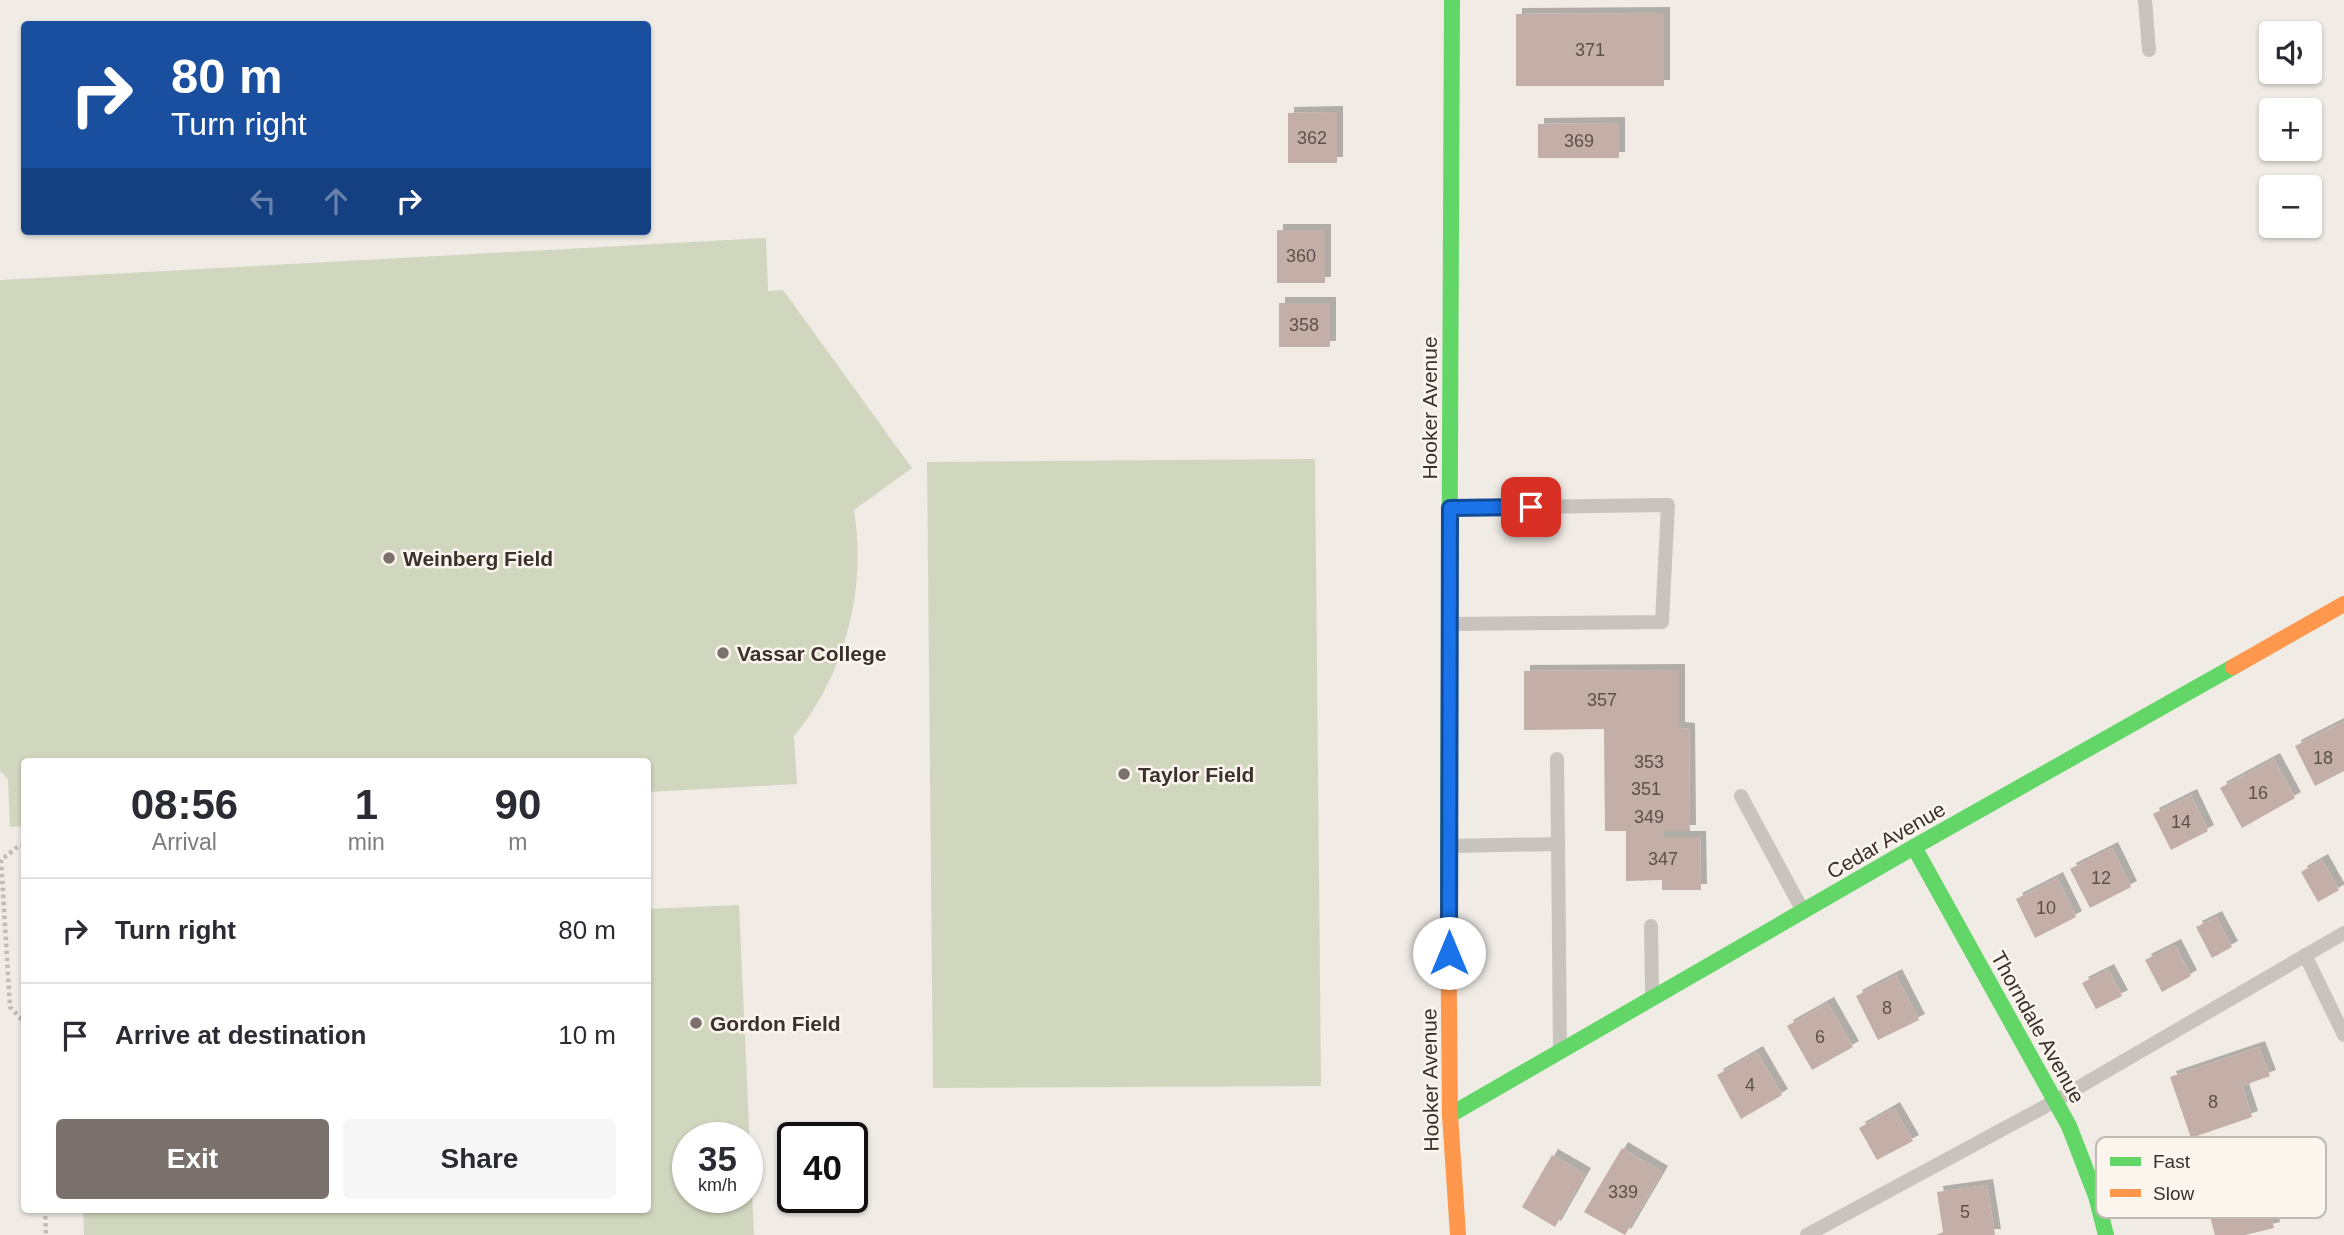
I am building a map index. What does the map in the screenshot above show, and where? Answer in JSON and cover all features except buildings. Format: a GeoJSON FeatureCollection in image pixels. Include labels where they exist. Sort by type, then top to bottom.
{"type":"FeatureCollection","features":[{"type":"Feature","properties":{"kind":"street","name":"Hooker Avenue"},"geometry":{"type":"LineString","coordinates":[[1452,0],[1448,846],[1450,1115],[1458,1235]]}},
{"type":"Feature","properties":{"kind":"street","name":"Cedar Avenue"},"geometry":{"type":"LineString","coordinates":[[1450,1115],[1914,847],[2344,604]]}},
{"type":"Feature","properties":{"kind":"street","name":"Thorndale Avenue"},"geometry":{"type":"LineString","coordinates":[[1914,847],[2069,1126],[2096,1196]]}},
{"type":"Feature","properties":{"kind":"street","name":"Thorndale Avenue"},"geometry":{"type":"LineString","coordinates":[[2102,1218],[2106,1235]]}},
{"type":"Feature","properties":{"kind":"lane"},"geometry":{"type":"LineString","coordinates":[[2145,0],[2149,50]]}},
{"type":"Feature","properties":{"kind":"lane"},"geometry":{"type":"LineString","coordinates":[[1449,624],[1662,622],[1668,505],[1450,508]]}},
{"type":"Feature","properties":{"kind":"lane"},"geometry":{"type":"LineString","coordinates":[[1557,759],[1560,1052]]}},
{"type":"Feature","properties":{"kind":"lane"},"geometry":{"type":"LineString","coordinates":[[1741,796],[1804,912]]}},
{"type":"Feature","properties":{"kind":"lane"},"geometry":{"type":"LineString","coordinates":[[1448,846],[1558,844]]}},
{"type":"Feature","properties":{"kind":"lane"},"geometry":{"type":"LineString","coordinates":[[1651,926],[1653,999]]}},
{"type":"Feature","properties":{"kind":"lane"},"geometry":{"type":"LineString","coordinates":[[1807,1235],[2055,1101],[2344,933]]}},
{"type":"Feature","properties":{"kind":"lane"},"geometry":{"type":"LineString","coordinates":[[2305,955],[2344,1035]]}},
{"type":"Feature","properties":{"kind":"path"},"geometry":{"type":"LineString","coordinates":[[1,860],[21,845]]}},
{"type":"Feature","properties":{"kind":"path"},"geometry":{"type":"LineString","coordinates":[[0,852],[10,1007],[21,1019]]}},
{"type":"Feature","properties":{"kind":"path"},"geometry":{"type":"LineString","coordinates":[[45,1213],[46,1235]]}},
{"type":"Feature","properties":{"kind":"green space"},"geometry":{"type":"Polygon","coordinates":[[[766,238],[768,291],[783,290],[912,468],[854,510],[857,570],[848,630],[827,686],[794,736],[797,784],[651,792],[651,758],[21,758],[21,826],[10,827],[8,779],[0,771],[0,280],[766,238]]]}},
{"type":"Feature","properties":{"kind":"green space","name":"Taylor Field"},"geometry":{"type":"Polygon","coordinates":[[[1315,459],[1321,1086],[933,1088],[927,462],[1315,459]]]}},
{"type":"Feature","properties":{"kind":"green space","name":"Gordon Field"},"geometry":{"type":"Polygon","coordinates":[[[739,905],[749,1122],[672,1122],[672,1213],[753,1213],[754,1235],[84,1235],[83,1213],[651,1213],[651,909],[739,905]]]}},
{"type":"Feature","properties":{"kind":"traffic: fast"},"geometry":{"type":"LineString","coordinates":[[1448,905],[1452,0]]}},
{"type":"Feature","properties":{"kind":"traffic: fast"},"geometry":{"type":"LineString","coordinates":[[1450,1115],[1914,847],[2233,667]]}},
{"type":"Feature","properties":{"kind":"traffic: fast"},"geometry":{"type":"LineString","coordinates":[[1914,847],[2069,1126],[2096,1196]]}},
{"type":"Feature","properties":{"kind":"traffic: fast"},"geometry":{"type":"LineString","coordinates":[[2102,1218],[2106,1235]]}},
{"type":"Feature","properties":{"kind":"traffic: slow"},"geometry":{"type":"LineString","coordinates":[[2233,667],[2344,604]]}},
{"type":"Feature","properties":{"kind":"traffic: slow"},"geometry":{"type":"LineString","coordinates":[[1448,905],[1450,1115],[1458,1235]]}},
{"type":"Feature","properties":{"kind":"place","name":"Weinberg Field"},"geometry":{"type":"Point","coordinates":[389,558]}},
{"type":"Feature","properties":{"kind":"place","name":"Vassar College"},"geometry":{"type":"Point","coordinates":[723,653]}},
{"type":"Feature","properties":{"kind":"place","name":"Taylor Field"},"geometry":{"type":"Point","coordinates":[1124,774]}},
{"type":"Feature","properties":{"kind":"place","name":"Gordon Field"},"geometry":{"type":"Point","coordinates":[696,1023]}},
{"type":"Feature","properties":{"kind":"route"},"geometry":{"type":"LineString","coordinates":[[1449,953],[1450,508],[1531,507]]}}]}
